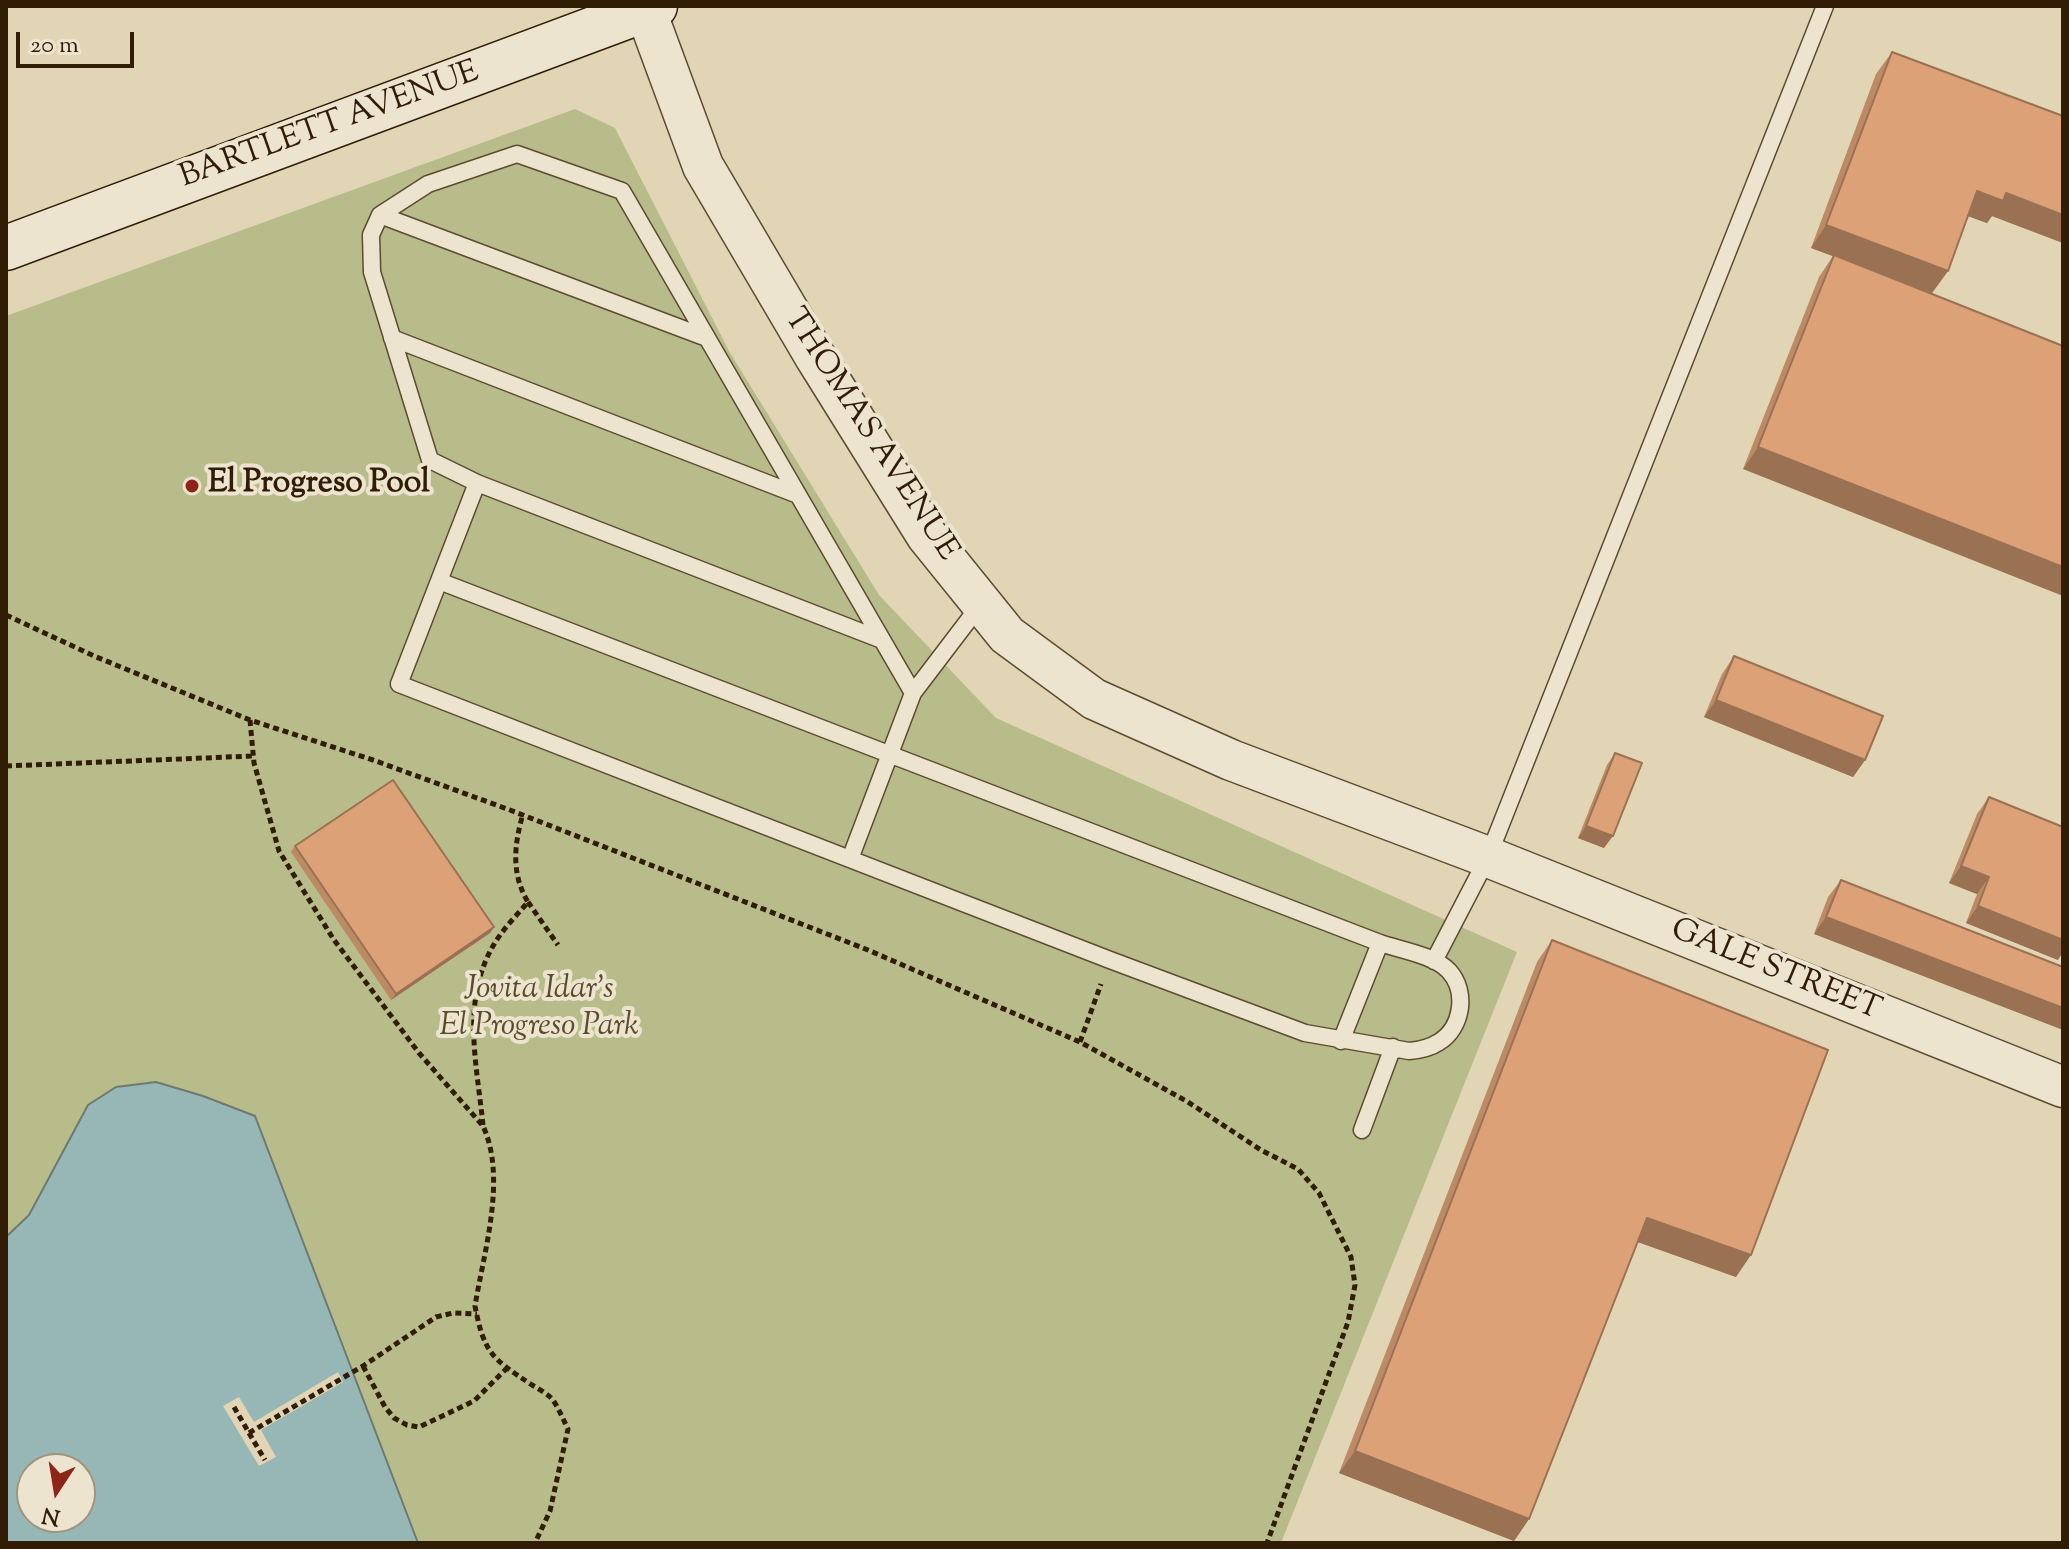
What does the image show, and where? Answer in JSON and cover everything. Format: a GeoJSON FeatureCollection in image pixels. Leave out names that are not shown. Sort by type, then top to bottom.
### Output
{"type":"FeatureCollection","features":[{"type":"Feature","properties":{"kind":"main road","name":"BARTLETT AVENUE"},"geometry":{"type":"LineString","coordinates":[[6,248],[648,7]]}},
{"type":"Feature","properties":{"kind":"street","name":"THOMAS AVENUE"},"geometry":{"type":"LineString","coordinates":[[648,7],[703,166],[816,358],[927,536],[1007,635],[1094,699],[1231,760],[1488,857]]}},
{"type":"Feature","properties":{"kind":"street","name":"GALE STREET"},"geometry":{"type":"LineString","coordinates":[[1488,857],[2063,1087]]}},
{"type":"Feature","properties":{"kind":"lane"},"geometry":{"type":"LineString","coordinates":[[1434,961],[1488,857],[1825,6]]}},
{"type":"Feature","properties":{"kind":"lane"},"geometry":{"type":"LineString","coordinates":[[882,640],[477,483],[430,460],[372,272],[371,235],[380,215],[428,184],[517,154],[622,191],[913,693]]}},
{"type":"Feature","properties":{"kind":"lane"},"geometry":{"type":"LineString","coordinates":[[380,215],[707,338]]}},
{"type":"Feature","properties":{"kind":"lane"},"geometry":{"type":"LineString","coordinates":[[392,338],[798,495]]}},
{"type":"Feature","properties":{"kind":"lane"},"geometry":{"type":"LineString","coordinates":[[439,581],[1380,943],[1434,961],[1449,970],[1457,984],[1461,1000],[1459,1016],[1452,1030],[1440,1042],[1425,1049],[1409,1051],[1305,1033],[399,684],[477,483]]}},
{"type":"Feature","properties":{"kind":"lane"},"geometry":{"type":"LineString","coordinates":[[850,859],[913,693],[982,603]]}},
{"type":"Feature","properties":{"kind":"lane"},"geometry":{"type":"LineString","coordinates":[[1341,1041],[1380,943]]}},
{"type":"Feature","properties":{"kind":"lane"},"geometry":{"type":"LineString","coordinates":[[1362,1130],[1393,1047]]}},
{"type":"Feature","properties":{"kind":"path"},"geometry":{"type":"LineString","coordinates":[[6,615],[94,656],[250,720],[523,814],[868,950],[1080,1042],[1188,1102],[1261,1150],[1298,1169],[1319,1193],[1351,1257],[1355,1285],[1348,1322],[1267,1543]]}},
{"type":"Feature","properties":{"kind":"path"},"geometry":{"type":"LineString","coordinates":[[250,720],[253,756],[279,851],[334,940],[419,1053],[483,1126]]}},
{"type":"Feature","properties":{"kind":"path"},"geometry":{"type":"LineString","coordinates":[[6,766],[253,756]]}},
{"type":"Feature","properties":{"kind":"path"},"geometry":{"type":"LineString","coordinates":[[523,814],[515,847],[517,882],[558,945]]}},
{"type":"Feature","properties":{"kind":"path"},"geometry":{"type":"LineString","coordinates":[[528,902],[494,945],[479,979],[475,998],[473,1029],[483,1126],[494,1160],[492,1197],[475,1306],[483,1342],[492,1356],[506,1369],[552,1398],[568,1429],[550,1511],[535,1543]]}},
{"type":"Feature","properties":{"kind":"path"},"geometry":{"type":"LineString","coordinates":[[1080,1042],[1110,960]]}},
{"type":"Feature","properties":{"kind":"path"},"geometry":{"type":"LineString","coordinates":[[249,1433],[363,1366],[436,1317],[453,1313],[477,1314]]}},
{"type":"Feature","properties":{"kind":"path"},"geometry":{"type":"LineString","coordinates":[[363,1366],[394,1418],[419,1427],[474,1401],[506,1369]]}},
{"type":"Feature","properties":{"kind":"path"},"geometry":{"type":"LineString","coordinates":[[234,1407],[265,1460]]}},
{"type":"Feature","properties":{"kind":"green space","name":"Jovita Idar's El Progreso Park"},"geometry":{"type":"Polygon","coordinates":[[[575,109],[615,128],[729,351],[879,595],[996,718],[1517,952],[1281,1543],[6,1543],[6,316],[575,109]]]}},
{"type":"Feature","properties":{"kind":"water"},"geometry":{"type":"Polygon","coordinates":[[[156,1082],[255,1116],[418,1543],[6,1543],[6,1237],[29,1215],[88,1105],[116,1087],[156,1082]]]}},
{"type":"Feature","properties":{"kind":"pier"},"geometry":{"type":"Polygon","coordinates":[[[338,1372],[343,1382],[261,1430],[276,1457],[259,1466],[223,1406],[239,1397],[254,1422],[338,1372]]]}},
{"type":"Feature","properties":{"kind":"building"},"geometry":{"type":"Polygon","coordinates":[[[1892,52],[2063,116],[2063,215],[2006,193],[2003,201],[1977,191],[1948,271],[1826,225],[1892,52]]]}},
{"type":"Feature","properties":{"kind":"building"},"geometry":{"type":"Polygon","coordinates":[[[1834,255],[2063,346],[2063,567],[1758,447],[1834,255]]]}},
{"type":"Feature","properties":{"kind":"building"},"geometry":{"type":"Polygon","coordinates":[[[1734,656],[1883,716],[1865,760],[1716,700],[1734,656]]]}},
{"type":"Feature","properties":{"kind":"building"},"geometry":{"type":"Polygon","coordinates":[[[1615,753],[1642,763],[1613,836],[1586,826],[1615,753]]]}},
{"type":"Feature","properties":{"kind":"building"},"geometry":{"type":"Polygon","coordinates":[[[393,780],[494,927],[396,994],[295,846],[393,780]]]}},
{"type":"Feature","properties":{"kind":"building"},"geometry":{"type":"Polygon","coordinates":[[[1989,797],[2063,827],[2063,940],[1978,906],[1989,877],[1961,866],[1989,797]]]}},
{"type":"Feature","properties":{"kind":"building"},"geometry":{"type":"Polygon","coordinates":[[[1841,880],[2063,967],[2063,1008],[1826,917],[1841,880]]]}},
{"type":"Feature","properties":{"kind":"building"},"geometry":{"type":"Polygon","coordinates":[[[1552,940],[1828,1050],[1751,1255],[1647,1218],[1529,1519],[1355,1451],[1552,940]]]}},
{"type":"Feature","properties":{"kind":"place","name":"El Progreso Pool"},"geometry":{"type":"Point","coordinates":[192,486]}}]}
